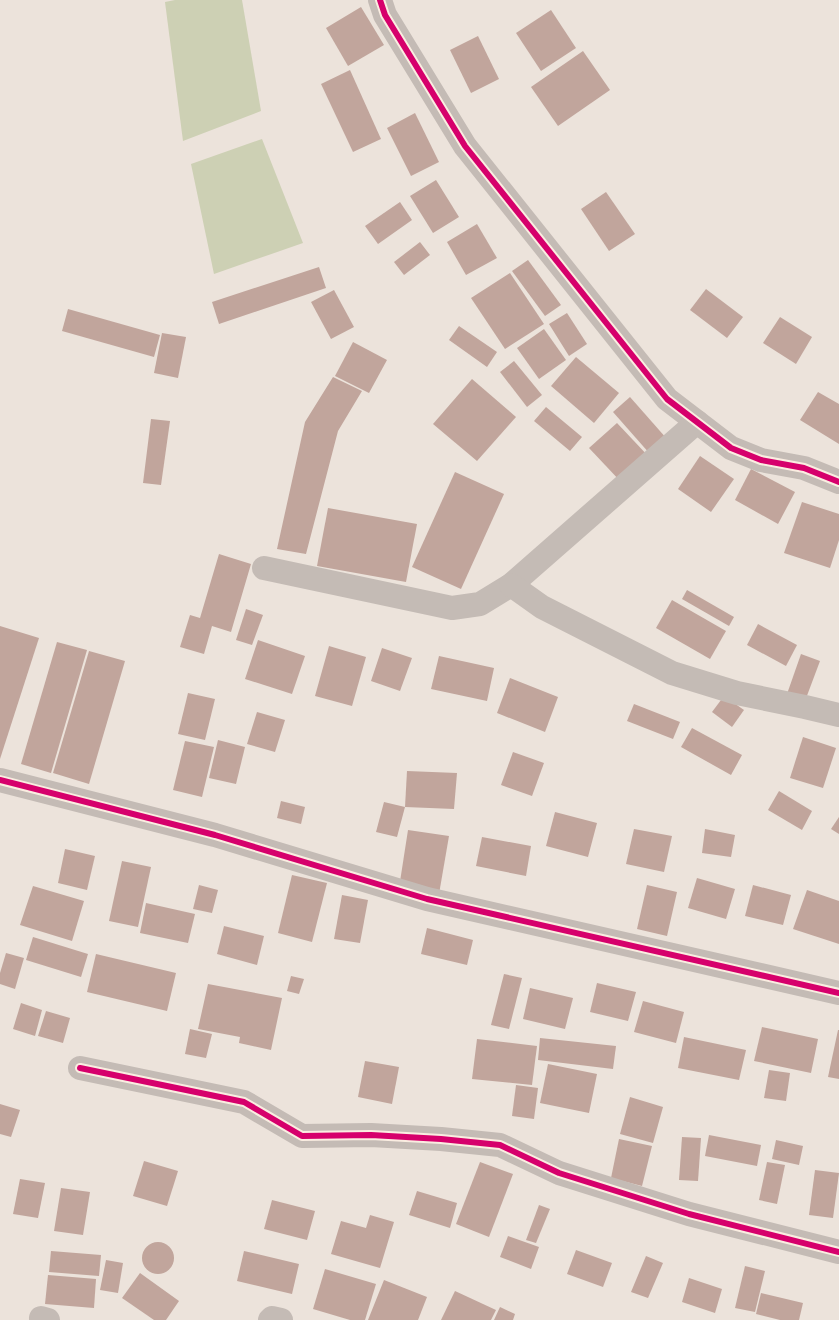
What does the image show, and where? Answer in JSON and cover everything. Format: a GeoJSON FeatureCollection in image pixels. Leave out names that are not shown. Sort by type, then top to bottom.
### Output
{"type":"FeatureCollection","features":[{"type":"Feature","properties":{"kind":"street"},"geometry":{"type":"LineString","coordinates":[[380,0],[385,15],[465,146],[667,399],[731,448],[761,460],[804,468],[839,482]]}},
{"type":"Feature","properties":{"kind":"street"},"geometry":{"type":"LineString","coordinates":[[264,568],[452,608],[480,604],[511,585],[697,422]]}},
{"type":"Feature","properties":{"kind":"street"},"geometry":{"type":"LineString","coordinates":[[511,585],[542,607],[672,673],[737,693],[839,715]]}},
{"type":"Feature","properties":{"kind":"street"},"geometry":{"type":"LineString","coordinates":[[0,780],[215,835],[427,899],[839,993]]}},
{"type":"Feature","properties":{"kind":"street"},"geometry":{"type":"LineString","coordinates":[[80,1068],[244,1102],[302,1136],[371,1135],[500,1145],[559,1173],[689,1214],[839,1252]]}},
{"type":"Feature","properties":{"kind":"street"},"geometry":{"type":"LineString","coordinates":[[270,1320],[272,1318],[281,1320]]}},
{"type":"Feature","properties":{"kind":"green space"},"geometry":{"type":"Polygon","coordinates":[[[242,0],[261,111],[183,141],[165,2],[242,0]]]}},
{"type":"Feature","properties":{"kind":"green space"},"geometry":{"type":"Polygon","coordinates":[[[262,139],[303,243],[214,274],[191,164],[262,139]]]}},
{"type":"Feature","properties":{"kind":"building"},"geometry":{"type":"Polygon","coordinates":[[[361,7],[384,45],[348,66],[326,28],[361,7]]]}},
{"type":"Feature","properties":{"kind":"building"},"geometry":{"type":"Polygon","coordinates":[[[551,10],[576,48],[541,71],[516,33],[551,10]]]}},
{"type":"Feature","properties":{"kind":"building"},"geometry":{"type":"Polygon","coordinates":[[[478,36],[499,79],[471,93],[450,50],[478,36]]]}},
{"type":"Feature","properties":{"kind":"building"},"geometry":{"type":"Polygon","coordinates":[[[583,51],[610,90],[558,126],[531,87],[583,51]]]}},
{"type":"Feature","properties":{"kind":"building"},"geometry":{"type":"Polygon","coordinates":[[[350,70],[381,139],[353,152],[321,84],[350,70]]]}},
{"type":"Feature","properties":{"kind":"building"},"geometry":{"type":"Polygon","coordinates":[[[415,113],[439,162],[411,176],[387,128],[415,113]]]}},
{"type":"Feature","properties":{"kind":"building"},"geometry":{"type":"Polygon","coordinates":[[[436,180],[459,217],[433,233],[410,196],[436,180]]]}},
{"type":"Feature","properties":{"kind":"building"},"geometry":{"type":"Polygon","coordinates":[[[606,192],[635,234],[609,251],[581,209],[606,192]]]}},
{"type":"Feature","properties":{"kind":"building"},"geometry":{"type":"Polygon","coordinates":[[[400,202],[412,220],[378,244],[365,226],[400,202]]]}},
{"type":"Feature","properties":{"kind":"building"},"geometry":{"type":"Polygon","coordinates":[[[477,224],[497,258],[466,275],[447,242],[477,224]]]}},
{"type":"Feature","properties":{"kind":"building"},"geometry":{"type":"Polygon","coordinates":[[[420,242],[430,255],[404,275],[394,262],[420,242]]]}},
{"type":"Feature","properties":{"kind":"building"},"geometry":{"type":"Polygon","coordinates":[[[528,260],[561,305],[545,316],[512,271],[528,260]]]}},
{"type":"Feature","properties":{"kind":"building"},"geometry":{"type":"Polygon","coordinates":[[[319,267],[326,288],[219,324],[212,302],[319,267]]]}},
{"type":"Feature","properties":{"kind":"building"},"geometry":{"type":"Polygon","coordinates":[[[510,273],[544,324],[505,349],[471,298],[510,273]]]}},
{"type":"Feature","properties":{"kind":"building"},"geometry":{"type":"Polygon","coordinates":[[[706,289],[743,317],[727,338],[690,310],[706,289]]]}},
{"type":"Feature","properties":{"kind":"building"},"geometry":{"type":"Polygon","coordinates":[[[334,290],[354,327],[331,339],[311,302],[334,290]]]}},
{"type":"Feature","properties":{"kind":"building"},"geometry":{"type":"Polygon","coordinates":[[[68,309],[160,335],[154,357],[62,331],[68,309]]]}},
{"type":"Feature","properties":{"kind":"building"},"geometry":{"type":"Polygon","coordinates":[[[567,313],[587,344],[569,356],[549,324],[567,313]]]}},
{"type":"Feature","properties":{"kind":"building"},"geometry":{"type":"Polygon","coordinates":[[[780,317],[812,337],[796,364],[763,343],[780,317]]]}},
{"type":"Feature","properties":{"kind":"building"},"geometry":{"type":"Polygon","coordinates":[[[459,326],[497,352],[487,367],[449,340],[459,326]]]}},
{"type":"Feature","properties":{"kind":"building"},"geometry":{"type":"Polygon","coordinates":[[[544,329],[566,360],[539,379],[517,348],[544,329]]]}},
{"type":"Feature","properties":{"kind":"building"},"geometry":{"type":"Polygon","coordinates":[[[162,333],[186,337],[178,378],[154,373],[162,333]]]}},
{"type":"Feature","properties":{"kind":"building"},"geometry":{"type":"Polygon","coordinates":[[[353,342],[387,360],[369,393],[335,376],[353,342]]]}},
{"type":"Feature","properties":{"kind":"building"},"geometry":{"type":"Polygon","coordinates":[[[576,357],[619,393],[594,423],[551,386],[576,357]]]}},
{"type":"Feature","properties":{"kind":"building"},"geometry":{"type":"Polygon","coordinates":[[[514,361],[542,395],[527,407],[500,372],[514,361]]]}},
{"type":"Feature","properties":{"kind":"building"},"geometry":{"type":"Polygon","coordinates":[[[333,377],[362,391],[338,431],[306,554],[277,549],[305,422],[333,377]]]}},
{"type":"Feature","properties":{"kind":"building"},"geometry":{"type":"Polygon","coordinates":[[[472,379],[516,417],[477,461],[433,424],[472,379]]]}},
{"type":"Feature","properties":{"kind":"building"},"geometry":{"type":"Polygon","coordinates":[[[818,392],[839,404],[839,444],[800,420],[818,392]]]}},
{"type":"Feature","properties":{"kind":"building"},"geometry":{"type":"Polygon","coordinates":[[[630,397],[667,439],[650,454],[613,412],[630,397]]]}},
{"type":"Feature","properties":{"kind":"building"},"geometry":{"type":"Polygon","coordinates":[[[546,407],[582,437],[570,451],[534,421],[546,407]]]}},
{"type":"Feature","properties":{"kind":"building"},"geometry":{"type":"Polygon","coordinates":[[[151,419],[170,421],[161,485],[143,483],[151,419]]]}},
{"type":"Feature","properties":{"kind":"building"},"geometry":{"type":"Polygon","coordinates":[[[617,423],[650,458],[622,483],[589,448],[617,423]]]}},
{"type":"Feature","properties":{"kind":"building"},"geometry":{"type":"Polygon","coordinates":[[[700,456],[734,479],[711,512],[678,489],[700,456]]]}},
{"type":"Feature","properties":{"kind":"building"},"geometry":{"type":"Polygon","coordinates":[[[751,469],[795,492],[778,524],[735,500],[751,469]]]}},
{"type":"Feature","properties":{"kind":"building"},"geometry":{"type":"Polygon","coordinates":[[[455,472],[504,494],[461,589],[412,567],[455,472]]]}},
{"type":"Feature","properties":{"kind":"building"},"geometry":{"type":"Polygon","coordinates":[[[802,502],[839,514],[839,540],[830,568],[784,553],[802,502]]]}},
{"type":"Feature","properties":{"kind":"building"},"geometry":{"type":"Polygon","coordinates":[[[328,508],[417,524],[406,582],[317,566],[328,508]]]}},
{"type":"Feature","properties":{"kind":"building"},"geometry":{"type":"Polygon","coordinates":[[[219,554],[251,564],[231,632],[212,626],[204,654],[180,647],[190,615],[200,618],[219,554]]]}},
{"type":"Feature","properties":{"kind":"building"},"geometry":{"type":"Polygon","coordinates":[[[687,590],[734,617],[729,626],[682,599],[687,590]]]}},
{"type":"Feature","properties":{"kind":"building"},"geometry":{"type":"Polygon","coordinates":[[[672,600],[726,631],[710,659],[656,628],[672,600]]]}},
{"type":"Feature","properties":{"kind":"building"},"geometry":{"type":"Polygon","coordinates":[[[246,609],[263,615],[252,645],[236,640],[246,609]]]}},
{"type":"Feature","properties":{"kind":"building"},"geometry":{"type":"Polygon","coordinates":[[[758,624],[797,645],[786,666],[747,645],[758,624]]]}},
{"type":"Feature","properties":{"kind":"building"},"geometry":{"type":"Polygon","coordinates":[[[0,626],[39,638],[0,759],[0,626]]]}},
{"type":"Feature","properties":{"kind":"building"},"geometry":{"type":"Polygon","coordinates":[[[258,640],[305,656],[292,694],[245,679],[258,640]]]}},
{"type":"Feature","properties":{"kind":"building"},"geometry":{"type":"Polygon","coordinates":[[[57,642],[87,650],[51,773],[21,764],[57,642]]]}},
{"type":"Feature","properties":{"kind":"building"},"geometry":{"type":"Polygon","coordinates":[[[329,646],[366,657],[352,706],[315,696],[329,646]]]}},
{"type":"Feature","properties":{"kind":"building"},"geometry":{"type":"Polygon","coordinates":[[[382,648],[412,658],[400,691],[371,681],[382,648]]]}},
{"type":"Feature","properties":{"kind":"building"},"geometry":{"type":"Polygon","coordinates":[[[89,651],[125,661],[89,784],[53,773],[89,651]]]}},
{"type":"Feature","properties":{"kind":"building"},"geometry":{"type":"Polygon","coordinates":[[[801,654],[820,661],[805,701],[787,694],[801,654]]]}},
{"type":"Feature","properties":{"kind":"building"},"geometry":{"type":"Polygon","coordinates":[[[439,656],[494,668],[487,701],[431,689],[439,656]]]}},
{"type":"Feature","properties":{"kind":"building"},"geometry":{"type":"Polygon","coordinates":[[[510,678],[558,697],[545,732],[497,713],[510,678]]]}},
{"type":"Feature","properties":{"kind":"building"},"geometry":{"type":"Polygon","coordinates":[[[188,693],[215,699],[205,740],[178,734],[188,693]]]}},
{"type":"Feature","properties":{"kind":"building"},"geometry":{"type":"Polygon","coordinates":[[[724,696],[744,710],[732,727],[712,712],[724,696]]]}},
{"type":"Feature","properties":{"kind":"building"},"geometry":{"type":"Polygon","coordinates":[[[634,704],[680,722],[673,739],[627,721],[634,704]]]}},
{"type":"Feature","properties":{"kind":"building"},"geometry":{"type":"Polygon","coordinates":[[[257,712],[285,720],[275,752],[247,744],[257,712]]]}},
{"type":"Feature","properties":{"kind":"building"},"geometry":{"type":"Polygon","coordinates":[[[692,728],[742,755],[731,775],[681,747],[692,728]]]}},
{"type":"Feature","properties":{"kind":"building"},"geometry":{"type":"Polygon","coordinates":[[[803,737],[836,748],[823,788],[790,778],[803,737]]]}},
{"type":"Feature","properties":{"kind":"building"},"geometry":{"type":"Polygon","coordinates":[[[218,740],[245,747],[236,784],[209,778],[218,740]]]}},
{"type":"Feature","properties":{"kind":"building"},"geometry":{"type":"Polygon","coordinates":[[[185,741],[214,747],[202,797],[173,790],[185,741]]]}},
{"type":"Feature","properties":{"kind":"building"},"geometry":{"type":"Polygon","coordinates":[[[513,752],[544,763],[532,796],[501,785],[513,752]]]}},
{"type":"Feature","properties":{"kind":"building"},"geometry":{"type":"Polygon","coordinates":[[[407,771],[457,773],[454,809],[405,807],[407,771]]]}},
{"type":"Feature","properties":{"kind":"building"},"geometry":{"type":"Polygon","coordinates":[[[779,791],[812,811],[802,830],[768,810],[779,791]]]}},
{"type":"Feature","properties":{"kind":"building"},"geometry":{"type":"Polygon","coordinates":[[[281,801],[305,807],[301,824],[277,818],[281,801]]]}},
{"type":"Feature","properties":{"kind":"building"},"geometry":{"type":"Polygon","coordinates":[[[384,802],[405,807],[397,837],[376,832],[384,802]]]}},
{"type":"Feature","properties":{"kind":"building"},"geometry":{"type":"Polygon","coordinates":[[[555,812],[597,823],[588,857],[546,846],[555,812]]]}},
{"type":"Feature","properties":{"kind":"building"},"geometry":{"type":"Polygon","coordinates":[[[839,817],[839,834],[831,829],[839,817]]]}},
{"type":"Feature","properties":{"kind":"building"},"geometry":{"type":"Polygon","coordinates":[[[634,829],[672,836],[664,872],[626,864],[634,829]]]}},
{"type":"Feature","properties":{"kind":"building"},"geometry":{"type":"Polygon","coordinates":[[[705,829],[735,835],[731,857],[702,853],[705,829]]]}},
{"type":"Feature","properties":{"kind":"building"},"geometry":{"type":"Polygon","coordinates":[[[408,830],[449,836],[439,894],[399,888],[408,830]]]}},
{"type":"Feature","properties":{"kind":"building"},"geometry":{"type":"Polygon","coordinates":[[[482,837],[531,846],[526,876],[476,866],[482,837]]]}},
{"type":"Feature","properties":{"kind":"building"},"geometry":{"type":"Polygon","coordinates":[[[65,849],[95,856],[87,890],[58,883],[65,849]]]}},
{"type":"Feature","properties":{"kind":"building"},"geometry":{"type":"Polygon","coordinates":[[[122,861],[151,867],[138,927],[109,921],[122,861]]]}},
{"type":"Feature","properties":{"kind":"building"},"geometry":{"type":"Polygon","coordinates":[[[292,875],[327,883],[312,942],[278,933],[292,875]]]}},
{"type":"Feature","properties":{"kind":"building"},"geometry":{"type":"Polygon","coordinates":[[[697,878],[735,889],[726,919],[688,908],[697,878]]]}},
{"type":"Feature","properties":{"kind":"building"},"geometry":{"type":"Polygon","coordinates":[[[199,885],[218,890],[212,913],[193,909],[199,885]]]}},
{"type":"Feature","properties":{"kind":"building"},"geometry":{"type":"Polygon","coordinates":[[[647,885],[677,892],[667,936],[637,929],[647,885]]]}},
{"type":"Feature","properties":{"kind":"building"},"geometry":{"type":"Polygon","coordinates":[[[753,885],[791,895],[783,925],[745,916],[753,885]]]}},
{"type":"Feature","properties":{"kind":"building"},"geometry":{"type":"Polygon","coordinates":[[[33,886],[84,901],[72,941],[20,925],[33,886]]]}},
{"type":"Feature","properties":{"kind":"building"},"geometry":{"type":"Polygon","coordinates":[[[807,890],[839,901],[839,944],[793,929],[807,890]]]}},
{"type":"Feature","properties":{"kind":"building"},"geometry":{"type":"Polygon","coordinates":[[[342,895],[368,900],[360,943],[334,939],[342,895]]]}},
{"type":"Feature","properties":{"kind":"building"},"geometry":{"type":"Polygon","coordinates":[[[146,903],[195,914],[188,943],[140,933],[146,903]]]}},
{"type":"Feature","properties":{"kind":"building"},"geometry":{"type":"Polygon","coordinates":[[[224,926],[264,936],[257,965],[217,954],[224,926]]]}},
{"type":"Feature","properties":{"kind":"building"},"geometry":{"type":"Polygon","coordinates":[[[427,928],[473,940],[467,965],[421,954],[427,928]]]}},
{"type":"Feature","properties":{"kind":"building"},"geometry":{"type":"Polygon","coordinates":[[[33,937],[88,954],[81,977],[26,960],[33,937]]]}},
{"type":"Feature","properties":{"kind":"building"},"geometry":{"type":"Polygon","coordinates":[[[6,953],[24,958],[15,989],[0,984],[0,973],[6,953]]]}},
{"type":"Feature","properties":{"kind":"building"},"geometry":{"type":"Polygon","coordinates":[[[96,954],[176,973],[167,1011],[87,992],[96,954]]]}},
{"type":"Feature","properties":{"kind":"building"},"geometry":{"type":"Polygon","coordinates":[[[504,974],[522,978],[509,1029],[491,1025],[504,974]]]}},
{"type":"Feature","properties":{"kind":"building"},"geometry":{"type":"Polygon","coordinates":[[[291,976],[304,979],[299,994],[287,991],[291,976]]]}},
{"type":"Feature","properties":{"kind":"building"},"geometry":{"type":"Polygon","coordinates":[[[597,983],[636,992],[628,1021],[590,1012],[597,983]]]}},
{"type":"Feature","properties":{"kind":"building"},"geometry":{"type":"Polygon","coordinates":[[[208,984],[282,998],[271,1050],[239,1043],[240,1037],[198,1029],[208,984]]]}},
{"type":"Feature","properties":{"kind":"building"},"geometry":{"type":"Polygon","coordinates":[[[530,988],[573,998],[565,1029],[523,1019],[530,988]]]}},
{"type":"Feature","properties":{"kind":"building"},"geometry":{"type":"Polygon","coordinates":[[[643,1001],[684,1012],[676,1043],[634,1032],[643,1001]]]}},
{"type":"Feature","properties":{"kind":"building"},"geometry":{"type":"Polygon","coordinates":[[[21,1003],[42,1010],[35,1036],[13,1029],[21,1003]]]}},
{"type":"Feature","properties":{"kind":"building"},"geometry":{"type":"Polygon","coordinates":[[[46,1011],[70,1018],[63,1043],[38,1036],[46,1011]]]}},
{"type":"Feature","properties":{"kind":"building"},"geometry":{"type":"Polygon","coordinates":[[[762,1027],[818,1039],[811,1073],[754,1061],[762,1027]]]}},
{"type":"Feature","properties":{"kind":"building"},"geometry":{"type":"Polygon","coordinates":[[[190,1029],[212,1034],[206,1058],[185,1054],[190,1029]]]}},
{"type":"Feature","properties":{"kind":"building"},"geometry":{"type":"Polygon","coordinates":[[[839,1030],[839,1079],[828,1077],[839,1030]]]}},
{"type":"Feature","properties":{"kind":"building"},"geometry":{"type":"Polygon","coordinates":[[[684,1037],[746,1050],[739,1080],[678,1068],[684,1037]]]}},
{"type":"Feature","properties":{"kind":"building"},"geometry":{"type":"Polygon","coordinates":[[[540,1038],[616,1046],[613,1069],[538,1060],[540,1038]]]}},
{"type":"Feature","properties":{"kind":"building"},"geometry":{"type":"Polygon","coordinates":[[[477,1039],[537,1046],[532,1085],[472,1079],[477,1039]]]}},
{"type":"Feature","properties":{"kind":"building"},"geometry":{"type":"Polygon","coordinates":[[[365,1061],[399,1067],[392,1104],[358,1097],[365,1061]]]}},
{"type":"Feature","properties":{"kind":"building"},"geometry":{"type":"Polygon","coordinates":[[[548,1064],[597,1074],[589,1113],[540,1103],[548,1064]]]}},
{"type":"Feature","properties":{"kind":"building"},"geometry":{"type":"Polygon","coordinates":[[[769,1070],[790,1073],[786,1101],[764,1098],[769,1070]]]}},
{"type":"Feature","properties":{"kind":"building"},"geometry":{"type":"Polygon","coordinates":[[[516,1085],[538,1088],[534,1119],[512,1116],[516,1085]]]}},
{"type":"Feature","properties":{"kind":"building"},"geometry":{"type":"Polygon","coordinates":[[[630,1097],[663,1107],[653,1143],[620,1134],[630,1097]]]}},
{"type":"Feature","properties":{"kind":"building"},"geometry":{"type":"Polygon","coordinates":[[[0,1104],[20,1110],[11,1137],[0,1134],[0,1104]]]}},
{"type":"Feature","properties":{"kind":"building"},"geometry":{"type":"Polygon","coordinates":[[[709,1135],[761,1145],[757,1166],[705,1156],[709,1135]]]}},
{"type":"Feature","properties":{"kind":"building"},"geometry":{"type":"Polygon","coordinates":[[[682,1137],[701,1138],[698,1181],[679,1180],[682,1137]]]}},
{"type":"Feature","properties":{"kind":"building"},"geometry":{"type":"Polygon","coordinates":[[[619,1139],[652,1146],[642,1186],[611,1178],[619,1139]]]}},
{"type":"Feature","properties":{"kind":"building"},"geometry":{"type":"Polygon","coordinates":[[[776,1140],[803,1146],[799,1165],[772,1159],[776,1140]]]}},
{"type":"Feature","properties":{"kind":"building"},"geometry":{"type":"Polygon","coordinates":[[[144,1161],[178,1171],[167,1206],[133,1196],[144,1161]]]}},
{"type":"Feature","properties":{"kind":"building"},"geometry":{"type":"Polygon","coordinates":[[[480,1162],[513,1174],[489,1237],[456,1224],[480,1162]]]}},
{"type":"Feature","properties":{"kind":"building"},"geometry":{"type":"Polygon","coordinates":[[[767,1162],[785,1165],[777,1204],[759,1200],[767,1162]]]}},
{"type":"Feature","properties":{"kind":"building"},"geometry":{"type":"Polygon","coordinates":[[[815,1170],[839,1173],[833,1218],[809,1215],[815,1170]]]}},
{"type":"Feature","properties":{"kind":"building"},"geometry":{"type":"Polygon","coordinates":[[[20,1179],[45,1183],[38,1218],[13,1214],[20,1179]]]}},
{"type":"Feature","properties":{"kind":"building"},"geometry":{"type":"Polygon","coordinates":[[[61,1188],[90,1192],[83,1235],[54,1231],[61,1188]]]}},
{"type":"Feature","properties":{"kind":"building"},"geometry":{"type":"Polygon","coordinates":[[[417,1191],[457,1203],[450,1228],[409,1215],[417,1191]]]}},
{"type":"Feature","properties":{"kind":"building"},"geometry":{"type":"Polygon","coordinates":[[[272,1200],[315,1211],[307,1240],[264,1229],[272,1200]]]}},
{"type":"Feature","properties":{"kind":"building"},"geometry":{"type":"Polygon","coordinates":[[[539,1205],[550,1209],[536,1243],[526,1240],[539,1205]]]}},
{"type":"Feature","properties":{"kind":"building"},"geometry":{"type":"Polygon","coordinates":[[[370,1215],[394,1222],[380,1268],[331,1254],[341,1221],[366,1228],[370,1215]]]}},
{"type":"Feature","properties":{"kind":"building"},"geometry":{"type":"Polygon","coordinates":[[[508,1236],[539,1247],[531,1269],[500,1257],[508,1236]]]}},
{"type":"Feature","properties":{"kind":"building"},"geometry":{"type":"Polygon","coordinates":[[[158,1242],[170,1246],[174,1258],[170,1270],[158,1274],[146,1270],[142,1258],[146,1246],[158,1242]]]}},
{"type":"Feature","properties":{"kind":"building"},"geometry":{"type":"Polygon","coordinates":[[[576,1250],[612,1263],[603,1287],[567,1274],[576,1250]]]}},
{"type":"Feature","properties":{"kind":"building"},"geometry":{"type":"Polygon","coordinates":[[[51,1251],[101,1255],[99,1276],[49,1272],[51,1251]]]}},
{"type":"Feature","properties":{"kind":"building"},"geometry":{"type":"Polygon","coordinates":[[[244,1251],[299,1264],[292,1294],[237,1281],[244,1251]]]}},
{"type":"Feature","properties":{"kind":"building"},"geometry":{"type":"Polygon","coordinates":[[[646,1256],[663,1263],[648,1298],[631,1292],[646,1256]]]}},
{"type":"Feature","properties":{"kind":"building"},"geometry":{"type":"Polygon","coordinates":[[[106,1260],[123,1263],[118,1293],[100,1290],[106,1260]]]}},
{"type":"Feature","properties":{"kind":"building"},"geometry":{"type":"Polygon","coordinates":[[[745,1266],[765,1271],[755,1312],[735,1308],[745,1266]]]}},
{"type":"Feature","properties":{"kind":"building"},"geometry":{"type":"Polygon","coordinates":[[[325,1269],[376,1284],[365,1320],[350,1320],[313,1309],[325,1269]]]}},
{"type":"Feature","properties":{"kind":"building"},"geometry":{"type":"Polygon","coordinates":[[[140,1273],[179,1301],[166,1320],[154,1320],[122,1298],[140,1273]]]}},
{"type":"Feature","properties":{"kind":"building"},"geometry":{"type":"Polygon","coordinates":[[[48,1275],[96,1279],[94,1308],[45,1304],[48,1275]]]}},
{"type":"Feature","properties":{"kind":"building"},"geometry":{"type":"Polygon","coordinates":[[[689,1278],[722,1289],[715,1313],[682,1302],[689,1278]]]}},
{"type":"Feature","properties":{"kind":"building"},"geometry":{"type":"Polygon","coordinates":[[[384,1280],[427,1297],[418,1320],[368,1320],[384,1280]]]}},
{"type":"Feature","properties":{"kind":"building"},"geometry":{"type":"Polygon","coordinates":[[[455,1291],[496,1310],[491,1320],[441,1320],[455,1291]]]}},
{"type":"Feature","properties":{"kind":"building"},"geometry":{"type":"Polygon","coordinates":[[[761,1293],[803,1303],[799,1320],[780,1320],[756,1314],[761,1293]]]}},
{"type":"Feature","properties":{"kind":"building"},"geometry":{"type":"Polygon","coordinates":[[[500,1307],[515,1314],[513,1320],[494,1320],[500,1307]]]}},
{"type":"Feature","properties":{"kind":"cycle path"},"geometry":{"type":"LineString","coordinates":[[380,0],[385,15],[465,146],[667,399],[731,448],[761,460],[804,468],[839,482]]}},
{"type":"Feature","properties":{"kind":"cycle path"},"geometry":{"type":"LineString","coordinates":[[0,780],[215,835],[427,899],[839,993]]}},
{"type":"Feature","properties":{"kind":"cycle path"},"geometry":{"type":"LineString","coordinates":[[80,1068],[244,1102],[302,1136],[371,1135],[500,1145],[559,1173],[689,1214],[839,1252]]}}]}
